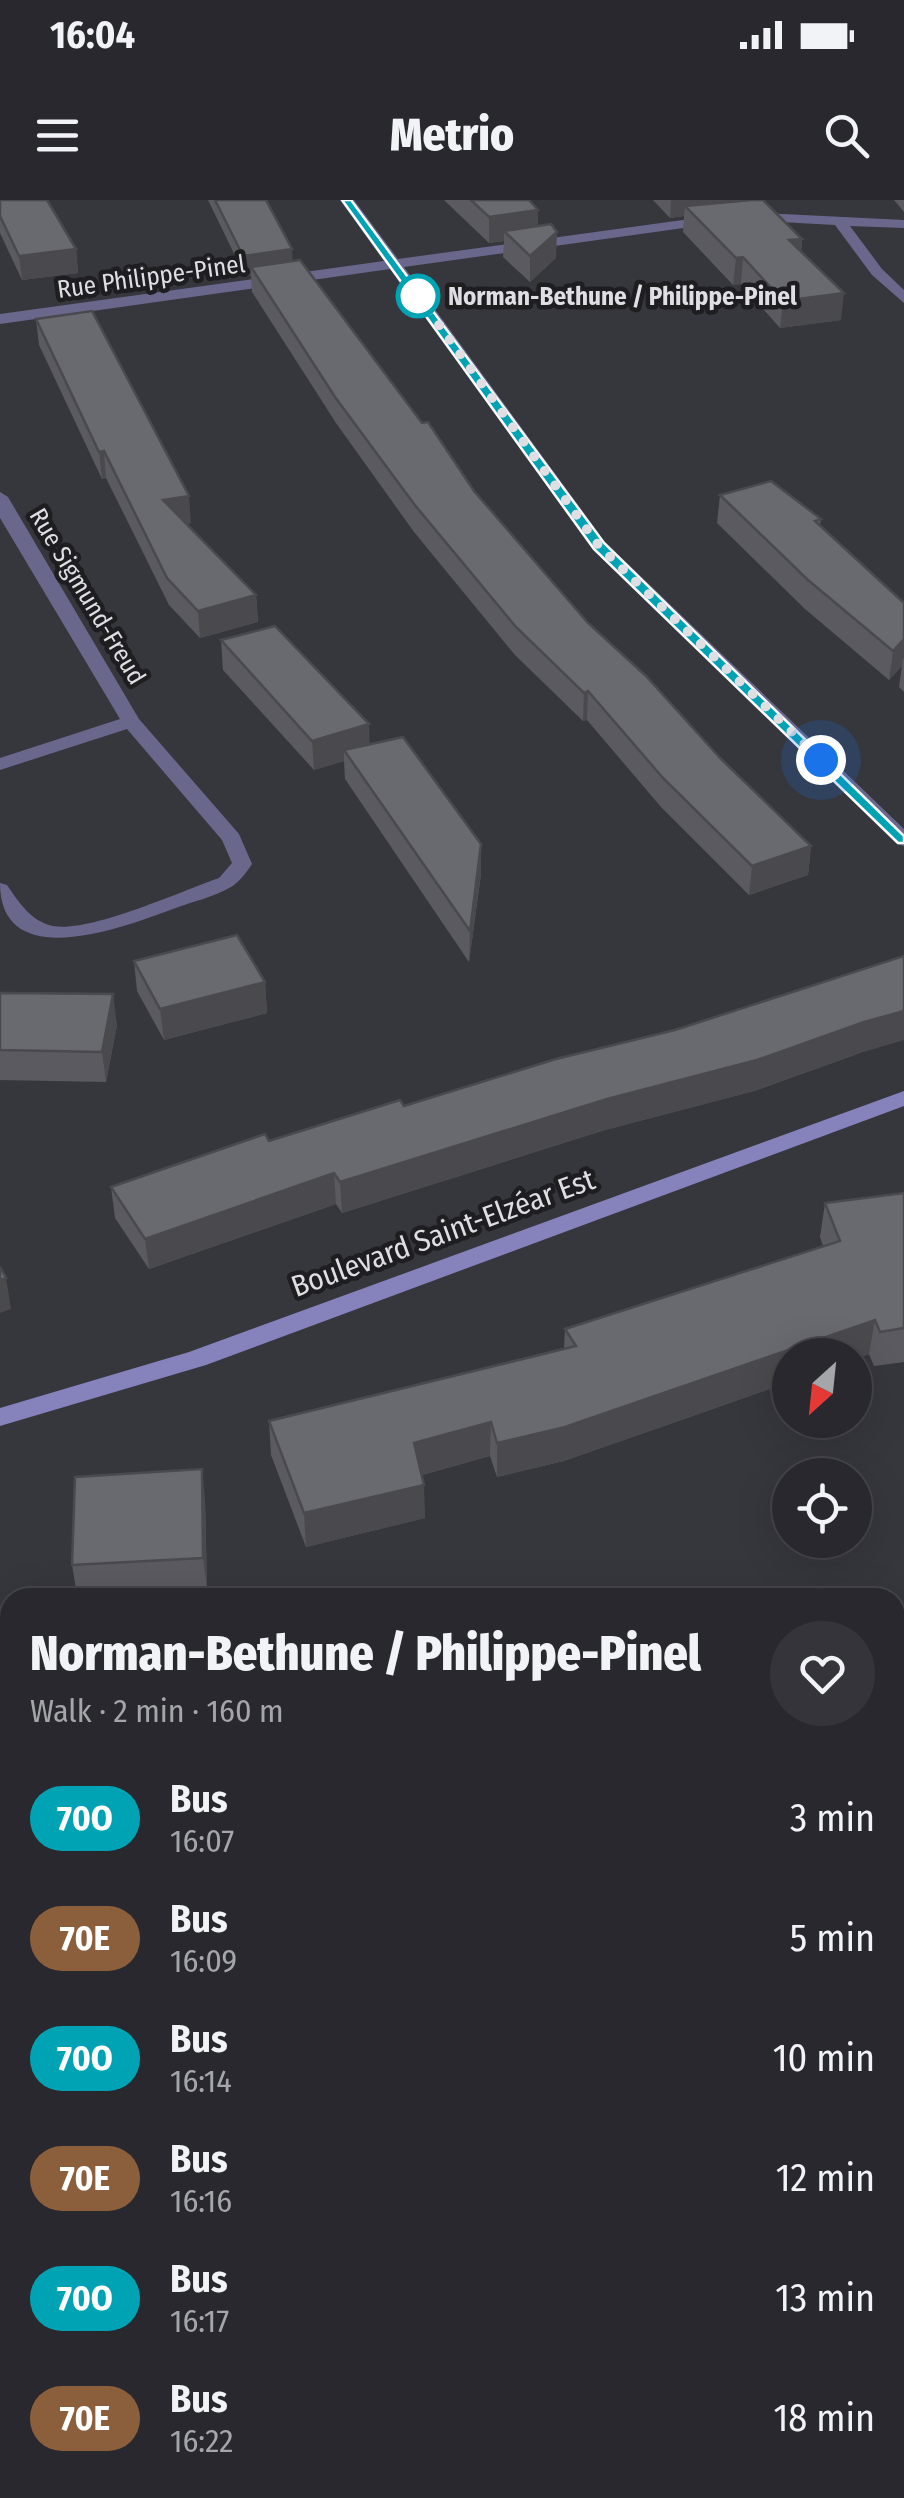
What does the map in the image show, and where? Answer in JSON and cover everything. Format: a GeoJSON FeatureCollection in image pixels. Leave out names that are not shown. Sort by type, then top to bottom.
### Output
{"type":"FeatureCollection","features":[{"type":"Feature","properties":{"kind":"street"},"geometry":{"type":"LineString","coordinates":[[348,200],[599,546],[904,840]]}},
{"type":"Feature","properties":{"kind":"street","name":"Rue Philippe-Pinel"},"geometry":{"type":"LineString","coordinates":[[0,319],[741,216],[904,224]]}},
{"type":"Feature","properties":{"kind":"street"},"geometry":{"type":"LineString","coordinates":[[839,220],[877,272],[904,298]]}},
{"type":"Feature","properties":{"kind":"street","name":"Rue Sigmund-Freud"},"geometry":{"type":"LineString","coordinates":[[0,496],[7,516],[131,722],[232,838],[242,864],[226,882],[106,926],[51,933],[20,918],[0,888]]}},
{"type":"Feature","properties":{"kind":"street","name":"Rue Sigmund-Freud"},"geometry":{"type":"LineString","coordinates":[[0,764],[131,722]]}},
{"type":"Feature","properties":{"kind":"street","name":"Boulevard Saint-Elzéar Est"},"geometry":{"type":"LineString","coordinates":[[0,1417],[197,1358],[904,1098]]}},
{"type":"Feature","properties":{"kind":"building"},"geometry":{"type":"Polygon","coordinates":[[[0,200],[47,200],[76,249],[19,256],[0,216],[0,200]]]}},
{"type":"Feature","properties":{"kind":"building"},"geometry":{"type":"Polygon","coordinates":[[[215,200],[266,200],[292,249],[243,256],[215,200]]]}},
{"type":"Feature","properties":{"kind":"building"},"geometry":{"type":"Polygon","coordinates":[[[471,200],[529,200],[538,210],[489,217],[471,200]]]}},
{"type":"Feature","properties":{"kind":"building"},"geometry":{"type":"Polygon","coordinates":[[[763,200],[802,239],[789,240],[844,293],[783,301],[743,257],[736,258],[685,206],[763,200]]]}},
{"type":"Feature","properties":{"kind":"building"},"geometry":{"type":"Polygon","coordinates":[[[551,224],[557,232],[530,256],[504,231],[551,224]]]}},
{"type":"Feature","properties":{"kind":"building"},"geometry":{"type":"Polygon","coordinates":[[[300,260],[422,423],[428,422],[474,491],[588,623],[646,676],[720,758],[811,846],[752,866],[663,778],[588,691],[584,693],[516,627],[414,504],[335,397],[251,267],[300,260]]]}},
{"type":"Feature","properties":{"kind":"building"},"geometry":{"type":"Polygon","coordinates":[[[92,311],[189,496],[163,500],[256,595],[198,611],[167,578],[104,451],[99,452],[36,319],[92,311]]]}},
{"type":"Feature","properties":{"kind":"building"},"geometry":{"type":"Polygon","coordinates":[[[771,481],[821,519],[815,521],[904,603],[904,639],[893,651],[808,580],[720,495],[771,481]]]}},
{"type":"Feature","properties":{"kind":"building"},"geometry":{"type":"Polygon","coordinates":[[[275,626],[369,724],[312,741],[221,640],[275,626]]]}},
{"type":"Feature","properties":{"kind":"building"},"geometry":{"type":"Polygon","coordinates":[[[403,737],[481,844],[470,931],[344,750],[403,737]]]}},
{"type":"Feature","properties":{"kind":"building"},"geometry":{"type":"Polygon","coordinates":[[[237,935],[265,982],[160,1009],[134,961],[237,935]]]}},
{"type":"Feature","properties":{"kind":"building"},"geometry":{"type":"Polygon","coordinates":[[[904,956],[904,1011],[757,1060],[607,1099],[340,1182],[334,1173],[145,1239],[111,1187],[265,1134],[269,1141],[400,1100],[404,1106],[556,1059],[675,1030],[904,956]]]}},
{"type":"Feature","properties":{"kind":"building"},"geometry":{"type":"Polygon","coordinates":[[[0,993],[113,994],[102,1052],[0,1050],[0,993]]]}},
{"type":"Feature","properties":{"kind":"building"},"geometry":{"type":"Polygon","coordinates":[[[904,1193],[904,1328],[880,1332],[875,1320],[823,1338],[772,1338],[772,1356],[565,1427],[497,1443],[491,1422],[414,1443],[424,1485],[304,1513],[269,1421],[576,1346],[565,1329],[840,1241],[825,1203],[904,1193]]]}},
{"type":"Feature","properties":{"kind":"building"},"geometry":{"type":"Polygon","coordinates":[[[202,1469],[203,1558],[72,1565],[75,1477],[202,1469]]]}},
{"type":"Feature","properties":{"kind":"bus line","name":"70O"},"geometry":{"type":"LineString","coordinates":[[347,200],[599,546],[904,840]]}},
{"type":"Feature","properties":{"kind":"place","name":"Norman-Bethune / Philippe-Pinel"},"geometry":{"type":"Point","coordinates":[418,296]}},
{"type":"Feature","properties":{"kind":"route"},"geometry":{"type":"LineString","coordinates":[[418,296],[599,546],[821,760]]}}]}
